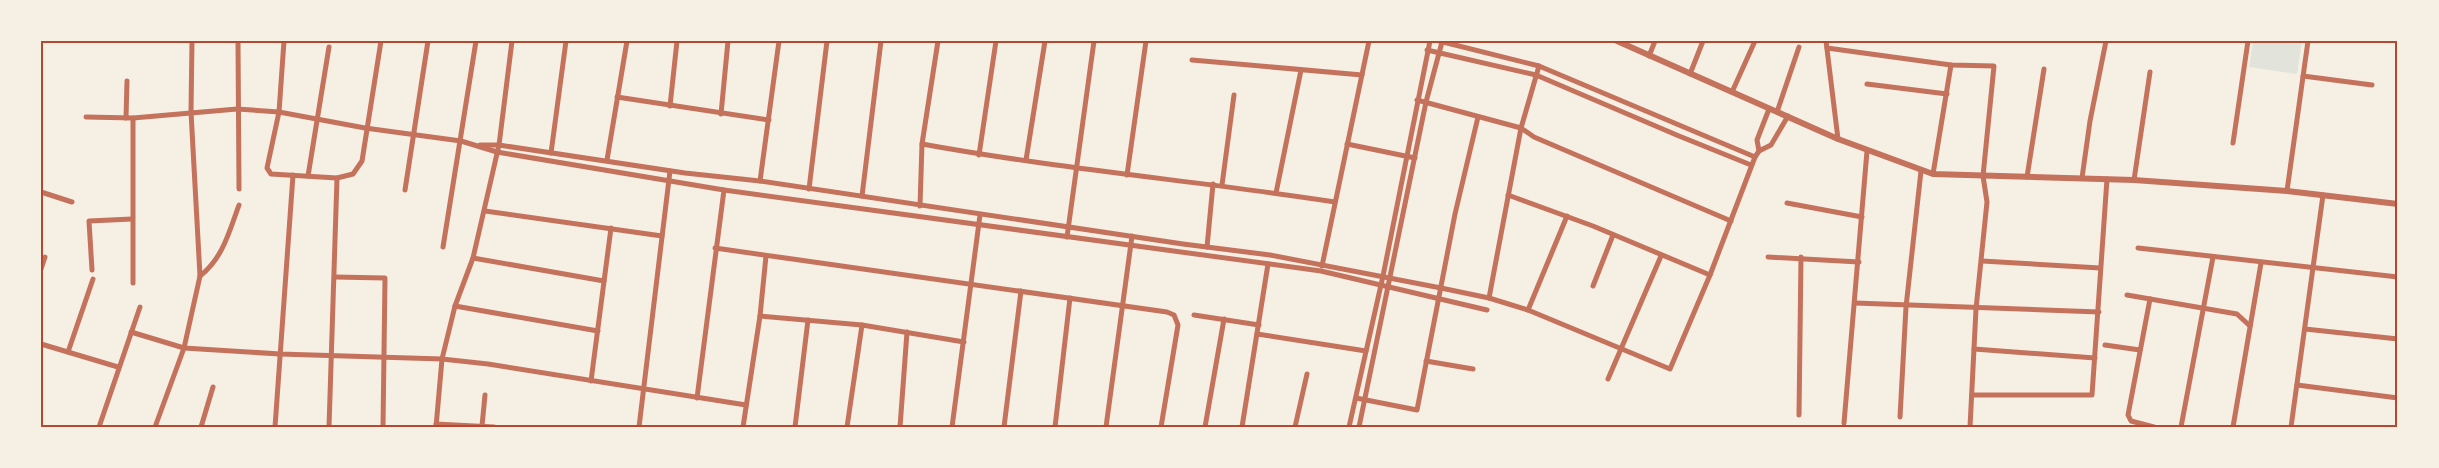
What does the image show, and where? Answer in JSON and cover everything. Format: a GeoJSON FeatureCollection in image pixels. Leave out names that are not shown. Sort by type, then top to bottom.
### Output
{"type":"FeatureCollection","features":[{"type":"Feature","properties":{"kind":"street"},"geometry":{"type":"LineString","coordinates":[[155,427],[184,348],[200,276],[191,112],[192,41]]}},
{"type":"Feature","properties":{"kind":"street"},"geometry":{"type":"LineString","coordinates":[[238,41],[239,189]]}},
{"type":"Feature","properties":{"kind":"street"},"geometry":{"type":"LineString","coordinates":[[284,41],[280,112],[268,168],[271,174],[337,178],[353,174],[362,161],[381,41]]}},
{"type":"Feature","properties":{"kind":"street"},"geometry":{"type":"LineString","coordinates":[[405,190],[428,41]]}},
{"type":"Feature","properties":{"kind":"street"},"geometry":{"type":"LineString","coordinates":[[443,247],[476,41]]}},
{"type":"Feature","properties":{"kind":"street"},"geometry":{"type":"LineString","coordinates":[[494,427],[436,425],[442,359],[455,306],[473,258],[499,145],[512,41]]}},
{"type":"Feature","properties":{"kind":"street"},"geometry":{"type":"LineString","coordinates":[[551,153],[566,41]]}},
{"type":"Feature","properties":{"kind":"street"},"geometry":{"type":"LineString","coordinates":[[607,160],[627,41]]}},
{"type":"Feature","properties":{"kind":"street"},"geometry":{"type":"LineString","coordinates":[[670,106],[677,41]]}},
{"type":"Feature","properties":{"kind":"street"},"geometry":{"type":"LineString","coordinates":[[721,114],[728,41]]}},
{"type":"Feature","properties":{"kind":"street"},"geometry":{"type":"LineString","coordinates":[[760,181],[779,41]]}},
{"type":"Feature","properties":{"kind":"street"},"geometry":{"type":"LineString","coordinates":[[809,189],[828,41]]}},
{"type":"Feature","properties":{"kind":"street"},"geometry":{"type":"LineString","coordinates":[[862,196],[881,41]]}},
{"type":"Feature","properties":{"kind":"street"},"geometry":{"type":"LineString","coordinates":[[920,206],[922,144],[938,41]]}},
{"type":"Feature","properties":{"kind":"street"},"geometry":{"type":"LineString","coordinates":[[979,155],[996,41]]}},
{"type":"Feature","properties":{"kind":"street"},"geometry":{"type":"LineString","coordinates":[[1026,160],[1045,41]]}},
{"type":"Feature","properties":{"kind":"street"},"geometry":{"type":"LineString","coordinates":[[1067,237],[1094,41]]}},
{"type":"Feature","properties":{"kind":"street"},"geometry":{"type":"LineString","coordinates":[[1128,175],[1146,41]]}},
{"type":"Feature","properties":{"kind":"street"},"geometry":{"type":"LineString","coordinates":[[1321,271],[1369,41]]}},
{"type":"Feature","properties":{"kind":"street"},"geometry":{"type":"LineString","coordinates":[[1349,427],[1381,286],[1430,41]]}},
{"type":"Feature","properties":{"kind":"street"},"geometry":{"type":"LineString","coordinates":[[1617,41],[1838,139],[1933,174],[2134,180],[2287,191],[2398,204]]}},
{"type":"Feature","properties":{"kind":"street"},"geometry":{"type":"LineString","coordinates":[[1649,56],[1655,41]]}},
{"type":"Feature","properties":{"kind":"street"},"geometry":{"type":"LineString","coordinates":[[1690,74],[1703,41]]}},
{"type":"Feature","properties":{"kind":"street"},"geometry":{"type":"LineString","coordinates":[[1732,92],[1754,41]]}},
{"type":"Feature","properties":{"kind":"street"},"geometry":{"type":"LineString","coordinates":[[1826,41],[1838,139]]}},
{"type":"Feature","properties":{"kind":"street"},"geometry":{"type":"LineString","coordinates":[[2082,178],[2090,122],[2106,41]]}},
{"type":"Feature","properties":{"kind":"street"},"geometry":{"type":"LineString","coordinates":[[2233,143],[2248,41]]}},
{"type":"Feature","properties":{"kind":"street"},"geometry":{"type":"LineString","coordinates":[[2287,191],[2308,41]]}},
{"type":"Feature","properties":{"kind":"street"},"geometry":{"type":"LineString","coordinates":[[1358,427],[1440,42],[1538,66],[1755,157]]}},
{"type":"Feature","properties":{"kind":"street"},"geometry":{"type":"LineString","coordinates":[[308,176],[329,47]]}},
{"type":"Feature","properties":{"kind":"street"},"geometry":{"type":"LineString","coordinates":[[1777,112],[1799,47]]}},
{"type":"Feature","properties":{"kind":"street"},"geometry":{"type":"LineString","coordinates":[[1827,48],[1951,65],[1994,66],[1983,176],[1987,202],[1976,309],[1970,427]]}},
{"type":"Feature","properties":{"kind":"street"},"geometry":{"type":"LineString","coordinates":[[1427,50],[1536,75],[1751,165]]}},
{"type":"Feature","properties":{"kind":"street"},"geometry":{"type":"LineString","coordinates":[[1192,60],[1362,75]]}},
{"type":"Feature","properties":{"kind":"street"},"geometry":{"type":"LineString","coordinates":[[1933,174],[1951,65]]}},
{"type":"Feature","properties":{"kind":"street"},"geometry":{"type":"LineString","coordinates":[[1489,298],[1521,128],[1538,66]]}},
{"type":"Feature","properties":{"kind":"street"},"geometry":{"type":"LineString","coordinates":[[2026,177],[2044,69]]}},
{"type":"Feature","properties":{"kind":"street"},"geometry":{"type":"LineString","coordinates":[[1276,193],[1301,70]]}},
{"type":"Feature","properties":{"kind":"street"},"geometry":{"type":"LineString","coordinates":[[2134,180],[2150,72]]}},
{"type":"Feature","properties":{"kind":"street"},"geometry":{"type":"LineString","coordinates":[[2303,76],[2372,85]]}},
{"type":"Feature","properties":{"kind":"street"},"geometry":{"type":"LineString","coordinates":[[126,118],[127,81]]}},
{"type":"Feature","properties":{"kind":"street"},"geometry":{"type":"LineString","coordinates":[[1867,84],[1947,94]]}},
{"type":"Feature","properties":{"kind":"street"},"geometry":{"type":"LineString","coordinates":[[1222,185],[1234,95]]}},
{"type":"Feature","properties":{"kind":"street"},"geometry":{"type":"LineString","coordinates":[[617,97],[769,120]]}},
{"type":"Feature","properties":{"kind":"street"},"geometry":{"type":"LineString","coordinates":[[1417,100],[1521,128],[1534,137],[1731,221]]}},
{"type":"Feature","properties":{"kind":"street"},"geometry":{"type":"LineString","coordinates":[[86,117],[133,118],[237,109],[280,112],[366,128],[461,141],[480,145],[497,152],[724,190],[1321,271],[1487,310]]}},
{"type":"Feature","properties":{"kind":"street"},"geometry":{"type":"LineString","coordinates":[[480,145],[499,145],[670,171],[760,181],[1322,264],[1489,298],[1528,310],[1670,369],[1710,275],[1758,151],[1757,140],[1769,109]]}},
{"type":"Feature","properties":{"kind":"street"},"geometry":{"type":"LineString","coordinates":[[1356,398],[1417,410],[1478,116]]}},
{"type":"Feature","properties":{"kind":"street"},"geometry":{"type":"LineString","coordinates":[[1758,151],[1771,145],[1788,116]]}},
{"type":"Feature","properties":{"kind":"street"},"geometry":{"type":"LineString","coordinates":[[133,118],[133,283]]}},
{"type":"Feature","properties":{"kind":"street"},"geometry":{"type":"LineString","coordinates":[[922,144],[979,155],[1128,175],[1222,185],[1335,202]]}},
{"type":"Feature","properties":{"kind":"street"},"geometry":{"type":"LineString","coordinates":[[1348,144],[1415,158]]}},
{"type":"Feature","properties":{"kind":"street"},"geometry":{"type":"LineString","coordinates":[[1844,423],[1867,151]]}},
{"type":"Feature","properties":{"kind":"street"},"geometry":{"type":"LineString","coordinates":[[1900,417],[1906,307],[1921,170]]}},
{"type":"Feature","properties":{"kind":"street"},"geometry":{"type":"LineString","coordinates":[[639,427],[670,171]]}},
{"type":"Feature","properties":{"kind":"street"},"geometry":{"type":"LineString","coordinates":[[275,427],[293,175]]}},
{"type":"Feature","properties":{"kind":"street"},"geometry":{"type":"LineString","coordinates":[[329,427],[337,178]]}},
{"type":"Feature","properties":{"kind":"street"},"geometry":{"type":"LineString","coordinates":[[1972,395],[2092,395],[2107,179]]}},
{"type":"Feature","properties":{"kind":"street"},"geometry":{"type":"LineString","coordinates":[[1207,247],[1213,184]]}},
{"type":"Feature","properties":{"kind":"street"},"geometry":{"type":"LineString","coordinates":[[697,398],[724,190]]}},
{"type":"Feature","properties":{"kind":"street"},"geometry":{"type":"LineString","coordinates":[[41,192],[72,202]]}},
{"type":"Feature","properties":{"kind":"street"},"geometry":{"type":"LineString","coordinates":[[1508,195],[1567,216],[1710,275]]}},
{"type":"Feature","properties":{"kind":"street"},"geometry":{"type":"LineString","coordinates":[[2291,427],[2323,195]]}},
{"type":"Feature","properties":{"kind":"street"},"geometry":{"type":"LineString","coordinates":[[1787,203],[1862,217]]}},
{"type":"Feature","properties":{"kind":"street"},"geometry":{"type":"LineString","coordinates":[[200,276],[212,266],[223,251],[239,205]]}},
{"type":"Feature","properties":{"kind":"street"},"geometry":{"type":"LineString","coordinates":[[485,211],[662,236]]}},
{"type":"Feature","properties":{"kind":"street"},"geometry":{"type":"LineString","coordinates":[[952,427],[980,215]]}},
{"type":"Feature","properties":{"kind":"street"},"geometry":{"type":"LineString","coordinates":[[1528,310],[1567,216]]}},
{"type":"Feature","properties":{"kind":"street"},"geometry":{"type":"LineString","coordinates":[[92,270],[89,221],[132,219]]}},
{"type":"Feature","properties":{"kind":"street"},"geometry":{"type":"LineString","coordinates":[[591,381],[611,228]]}},
{"type":"Feature","properties":{"kind":"street"},"geometry":{"type":"LineString","coordinates":[[1593,286],[1614,235]]}},
{"type":"Feature","properties":{"kind":"street"},"geometry":{"type":"LineString","coordinates":[[1106,427],[1132,236]]}},
{"type":"Feature","properties":{"kind":"street"},"geometry":{"type":"LineString","coordinates":[[1198,246],[1198,254]]}},
{"type":"Feature","properties":{"kind":"street"},"geometry":{"type":"LineString","coordinates":[[715,248],[1167,312],[1174,315],[1177,320],[1161,427]]}},
{"type":"Feature","properties":{"kind":"street"},"geometry":{"type":"LineString","coordinates":[[2138,248],[2261,264],[2398,278]]}},
{"type":"Feature","properties":{"kind":"street"},"geometry":{"type":"LineString","coordinates":[[41,269],[45,256]]}},
{"type":"Feature","properties":{"kind":"street"},"geometry":{"type":"LineString","coordinates":[[743,427],[760,316],[766,256]]}},
{"type":"Feature","properties":{"kind":"street"},"geometry":{"type":"LineString","coordinates":[[1608,379],[1661,256]]}},
{"type":"Feature","properties":{"kind":"street"},"geometry":{"type":"LineString","coordinates":[[1768,256],[1859,262]]}},
{"type":"Feature","properties":{"kind":"street"},"geometry":{"type":"LineString","coordinates":[[1799,415],[1800,257]]}},
{"type":"Feature","properties":{"kind":"street"},"geometry":{"type":"LineString","coordinates":[[2181,427],[2213,257]]}},
{"type":"Feature","properties":{"kind":"street"},"geometry":{"type":"LineString","coordinates":[[473,258],[604,281]]}},
{"type":"Feature","properties":{"kind":"street"},"geometry":{"type":"LineString","coordinates":[[1982,261],[2100,268]]}},
{"type":"Feature","properties":{"kind":"street"},"geometry":{"type":"LineString","coordinates":[[1242,427],[1268,264]]}},
{"type":"Feature","properties":{"kind":"street"},"geometry":{"type":"LineString","coordinates":[[2233,427],[2261,264]]}},
{"type":"Feature","properties":{"kind":"street"},"geometry":{"type":"LineString","coordinates":[[335,277],[386,278],[386,358],[383,427]]}},
{"type":"Feature","properties":{"kind":"street"},"geometry":{"type":"LineString","coordinates":[[68,352],[93,279]]}},
{"type":"Feature","properties":{"kind":"street"},"geometry":{"type":"LineString","coordinates":[[1004,427],[1021,291]]}},
{"type":"Feature","properties":{"kind":"street"},"geometry":{"type":"LineString","coordinates":[[2127,295],[2203,306],[2237,314],[2250,326]]}},
{"type":"Feature","properties":{"kind":"street"},"geometry":{"type":"LineString","coordinates":[[1056,427],[1070,298]]}},
{"type":"Feature","properties":{"kind":"street"},"geometry":{"type":"LineString","coordinates":[[2150,299],[2129,419],[2153,427]]}},
{"type":"Feature","properties":{"kind":"street"},"geometry":{"type":"LineString","coordinates":[[1855,303],[1906,307],[2099,312]]}},
{"type":"Feature","properties":{"kind":"street"},"geometry":{"type":"LineString","coordinates":[[99,427],[140,306]]}},
{"type":"Feature","properties":{"kind":"street"},"geometry":{"type":"LineString","coordinates":[[455,306],[598,331]]}},
{"type":"Feature","properties":{"kind":"street"},"geometry":{"type":"LineString","coordinates":[[1194,315],[1259,325]]}},
{"type":"Feature","properties":{"kind":"street"},"geometry":{"type":"LineString","coordinates":[[760,316],[862,325],[964,342]]}},
{"type":"Feature","properties":{"kind":"street"},"geometry":{"type":"LineString","coordinates":[[795,427],[808,320]]}},
{"type":"Feature","properties":{"kind":"street"},"geometry":{"type":"LineString","coordinates":[[1205,427],[1224,320]]}},
{"type":"Feature","properties":{"kind":"street"},"geometry":{"type":"LineString","coordinates":[[847,427],[862,325]]}},
{"type":"Feature","properties":{"kind":"street"},"geometry":{"type":"LineString","coordinates":[[2305,328],[2398,339]]}},
{"type":"Feature","properties":{"kind":"street"},"geometry":{"type":"LineString","coordinates":[[131,332],[184,348],[280,354],[442,359],[746,405]]}},
{"type":"Feature","properties":{"kind":"street"},"geometry":{"type":"LineString","coordinates":[[900,427],[907,332]]}},
{"type":"Feature","properties":{"kind":"street"},"geometry":{"type":"LineString","coordinates":[[1257,334],[1366,352]]}},
{"type":"Feature","properties":{"kind":"street"},"geometry":{"type":"LineString","coordinates":[[41,344],[118,367]]}},
{"type":"Feature","properties":{"kind":"street"},"geometry":{"type":"LineString","coordinates":[[2105,345],[2140,350]]}},
{"type":"Feature","properties":{"kind":"street"},"geometry":{"type":"LineString","coordinates":[[1974,349],[2095,358]]}},
{"type":"Feature","properties":{"kind":"street"},"geometry":{"type":"LineString","coordinates":[[1426,361],[1474,369]]}},
{"type":"Feature","properties":{"kind":"street"},"geometry":{"type":"LineString","coordinates":[[1295,427],[1306,374]]}},
{"type":"Feature","properties":{"kind":"street"},"geometry":{"type":"LineString","coordinates":[[2297,385],[2398,398]]}},
{"type":"Feature","properties":{"kind":"street"},"geometry":{"type":"LineString","coordinates":[[201,427],[213,387]]}},
{"type":"Feature","properties":{"kind":"street"},"geometry":{"type":"LineString","coordinates":[[482,426],[485,395]]}},
{"type":"Feature","properties":{"kind":"shaded area"},"geometry":{"type":"Polygon","coordinates":[[[2253,41],[2302,41],[2297,74],[2249,67],[2253,41]]]}}]}
